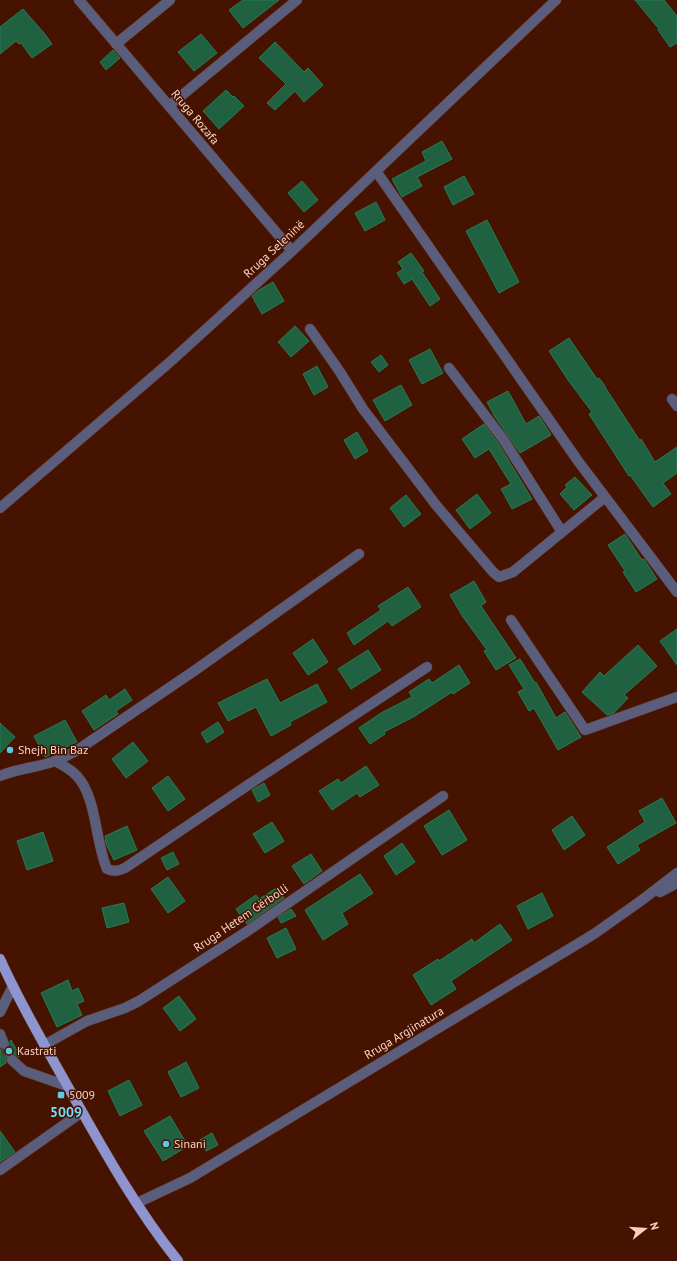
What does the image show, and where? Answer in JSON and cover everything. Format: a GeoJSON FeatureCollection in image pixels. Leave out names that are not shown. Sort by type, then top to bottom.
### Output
{"type":"FeatureCollection","features":[{"type":"Feature","properties":{"kind":"main road"},"geometry":{"type":"LineString","coordinates":[[0,959],[44,1045],[82,1112],[137,1203],[178,1261]]}},
{"type":"Feature","properties":{"kind":"street","name":"Rruga Rozafa"},"geometry":{"type":"LineString","coordinates":[[79,0],[292,252]]}},
{"type":"Feature","properties":{"kind":"street"},"geometry":{"type":"LineString","coordinates":[[116,44],[170,0]]}},
{"type":"Feature","properties":{"kind":"street"},"geometry":{"type":"LineString","coordinates":[[169,106],[297,0]]}},
{"type":"Feature","properties":{"kind":"street","name":"Rruga Seleninë"},"geometry":{"type":"LineString","coordinates":[[0,508],[170,362],[292,252],[556,0]]}},
{"type":"Feature","properties":{"kind":"street"},"geometry":{"type":"LineString","coordinates":[[376,171],[578,461],[677,592]]}},
{"type":"Feature","properties":{"kind":"street"},"geometry":{"type":"LineString","coordinates":[[310,329],[340,372],[363,409],[436,505],[493,572],[500,577],[513,572],[605,497]]}},
{"type":"Feature","properties":{"kind":"street"},"geometry":{"type":"LineString","coordinates":[[449,368],[503,439],[562,532]]}},
{"type":"Feature","properties":{"kind":"street"},"geometry":{"type":"LineString","coordinates":[[0,776],[55,761],[76,751],[194,671],[359,554]]}},
{"type":"Feature","properties":{"kind":"street"},"geometry":{"type":"LineString","coordinates":[[511,620],[584,730],[677,697]]}},
{"type":"Feature","properties":{"kind":"street"},"geometry":{"type":"LineString","coordinates":[[55,761],[65,766],[77,776],[85,790],[92,808],[106,869],[112,872],[118,871],[125,868],[281,762],[427,667]]}},
{"type":"Feature","properties":{"kind":"street","name":"Rruga Hetem Gërbolli"},"geometry":{"type":"LineString","coordinates":[[44,1045],[86,1021],[125,1008],[139,1001],[246,932],[443,796]]}},
{"type":"Feature","properties":{"kind":"street","name":"Rruga Argjinatura"},"geometry":{"type":"LineString","coordinates":[[137,1203],[190,1178],[594,934],[677,873]]}},
{"type":"Feature","properties":{"kind":"street"},"geometry":{"type":"LineString","coordinates":[[642,900],[677,883]]}},
{"type":"Feature","properties":{"kind":"street"},"geometry":{"type":"LineString","coordinates":[[0,1012],[13,986]]}},
{"type":"Feature","properties":{"kind":"street"},"geometry":{"type":"LineString","coordinates":[[0,1034],[4,1044]]}},
{"type":"Feature","properties":{"kind":"street"},"geometry":{"type":"LineString","coordinates":[[12,1060],[24,1071],[67,1086]]}},
{"type":"Feature","properties":{"kind":"street"},"geometry":{"type":"LineString","coordinates":[[0,1170],[82,1112]]}},
{"type":"Feature","properties":{"kind":"building"},"geometry":{"type":"Polygon","coordinates":[[[243,0],[279,0],[243,28],[229,10],[243,0]]]}},
{"type":"Feature","properties":{"kind":"building"},"geometry":{"type":"Polygon","coordinates":[[[635,0],[664,0],[677,16],[677,43],[670,47],[658,30],[659,29],[635,0]]]}},
{"type":"Feature","properties":{"kind":"building"},"geometry":{"type":"Polygon","coordinates":[[[23,9],[52,44],[32,58],[21,43],[19,44],[16,41],[0,54],[0,27],[23,9]]]}},
{"type":"Feature","properties":{"kind":"building"},"geometry":{"type":"Polygon","coordinates":[[[201,34],[217,53],[194,71],[178,52],[201,34]]]}},
{"type":"Feature","properties":{"kind":"building"},"geometry":{"type":"Polygon","coordinates":[[[275,42],[304,72],[308,68],[323,85],[304,102],[295,91],[275,110],[267,103],[286,84],[259,58],[275,42]]]}},
{"type":"Feature","properties":{"kind":"building"},"geometry":{"type":"Polygon","coordinates":[[[113,50],[120,58],[106,70],[100,62],[113,50]]]}},
{"type":"Feature","properties":{"kind":"building"},"geometry":{"type":"Polygon","coordinates":[[[226,90],[244,106],[219,129],[203,111],[226,90]]]}},
{"type":"Feature","properties":{"kind":"building"},"geometry":{"type":"Polygon","coordinates":[[[442,141],[452,159],[417,177],[422,186],[402,197],[392,179],[426,161],[422,152],[442,141]]]}},
{"type":"Feature","properties":{"kind":"building"},"geometry":{"type":"Polygon","coordinates":[[[464,176],[474,194],[453,205],[444,187],[464,176]]]}},
{"type":"Feature","properties":{"kind":"building"},"geometry":{"type":"Polygon","coordinates":[[[302,181],[318,200],[304,212],[288,193],[302,181]]]}},
{"type":"Feature","properties":{"kind":"building"},"geometry":{"type":"Polygon","coordinates":[[[376,202],[385,220],[365,231],[355,213],[376,202]]]}},
{"type":"Feature","properties":{"kind":"building"},"geometry":{"type":"Polygon","coordinates":[[[487,220],[519,282],[499,293],[466,231],[487,220]]]}},
{"type":"Feature","properties":{"kind":"building"},"geometry":{"type":"Polygon","coordinates":[[[411,253],[424,271],[422,272],[440,299],[430,306],[412,279],[404,284],[397,273],[403,269],[398,262],[411,253]]]}},
{"type":"Feature","properties":{"kind":"building"},"geometry":{"type":"Polygon","coordinates":[[[273,282],[284,301],[262,314],[252,296],[273,282]]]}},
{"type":"Feature","properties":{"kind":"building"},"geometry":{"type":"Polygon","coordinates":[[[295,326],[309,341],[291,357],[278,342],[295,326]]]}},
{"type":"Feature","properties":{"kind":"building"},"geometry":{"type":"Polygon","coordinates":[[[569,338],[597,379],[599,378],[605,386],[655,462],[677,447],[677,473],[663,483],[671,494],[653,507],[630,475],[629,476],[589,414],[592,412],[549,351],[569,338]]]}},
{"type":"Feature","properties":{"kind":"building"},"geometry":{"type":"Polygon","coordinates":[[[430,349],[443,373],[422,384],[409,360],[430,349]]]}},
{"type":"Feature","properties":{"kind":"building"},"geometry":{"type":"Polygon","coordinates":[[[381,355],[388,365],[379,372],[371,362],[381,355]]]}},
{"type":"Feature","properties":{"kind":"building"},"geometry":{"type":"Polygon","coordinates":[[[317,366],[328,387],[314,395],[303,374],[317,366]]]}},
{"type":"Feature","properties":{"kind":"building"},"geometry":{"type":"Polygon","coordinates":[[[401,385],[412,405],[385,421],[373,400],[401,385]]]}},
{"type":"Feature","properties":{"kind":"building"},"geometry":{"type":"Polygon","coordinates":[[[508,391],[526,424],[539,416],[551,435],[520,453],[495,417],[487,402],[508,391]]]}},
{"type":"Feature","properties":{"kind":"building"},"geometry":{"type":"Polygon","coordinates":[[[484,424],[498,443],[532,499],[512,509],[501,489],[511,484],[489,449],[475,458],[462,439],[484,424]]]}},
{"type":"Feature","properties":{"kind":"building"},"geometry":{"type":"Polygon","coordinates":[[[357,432],[368,451],[355,459],[344,440],[357,432]]]}},
{"type":"Feature","properties":{"kind":"building"},"geometry":{"type":"Polygon","coordinates":[[[575,477],[592,495],[574,510],[560,494],[567,487],[565,485],[575,477]]]}},
{"type":"Feature","properties":{"kind":"building"},"geometry":{"type":"Polygon","coordinates":[[[477,494],[491,513],[470,529],[456,510],[477,494]]]}},
{"type":"Feature","properties":{"kind":"building"},"geometry":{"type":"Polygon","coordinates":[[[406,495],[421,514],[404,527],[390,508],[406,495]]]}},
{"type":"Feature","properties":{"kind":"building"},"geometry":{"type":"Polygon","coordinates":[[[625,534],[642,560],[644,559],[657,579],[636,592],[623,572],[625,571],[608,545],[625,534]]]}},
{"type":"Feature","properties":{"kind":"building"},"geometry":{"type":"Polygon","coordinates":[[[474,581],[486,602],[481,606],[516,658],[496,670],[484,651],[487,650],[463,617],[450,595],[474,581]]]}},
{"type":"Feature","properties":{"kind":"building"},"geometry":{"type":"Polygon","coordinates":[[[408,587],[421,607],[392,626],[388,621],[354,645],[347,633],[381,610],[378,606],[408,587]]]}},
{"type":"Feature","properties":{"kind":"building"},"geometry":{"type":"Polygon","coordinates":[[[677,629],[677,665],[660,641],[677,629]]]}},
{"type":"Feature","properties":{"kind":"building"},"geometry":{"type":"Polygon","coordinates":[[[313,639],[328,662],[308,675],[293,653],[313,639]]]}},
{"type":"Feature","properties":{"kind":"building"},"geometry":{"type":"Polygon","coordinates":[[[638,645],[657,666],[624,695],[628,698],[614,713],[607,715],[582,692],[600,672],[604,676],[638,645]]]}},
{"type":"Feature","properties":{"kind":"building"},"geometry":{"type":"Polygon","coordinates":[[[368,650],[381,670],[351,689],[338,669],[368,650]]]}},
{"type":"Feature","properties":{"kind":"building"},"geometry":{"type":"Polygon","coordinates":[[[520,659],[535,683],[536,682],[556,718],[565,712],[581,737],[558,750],[534,708],[529,711],[518,692],[524,689],[509,665],[520,659]]]}},
{"type":"Feature","properties":{"kind":"building"},"geometry":{"type":"Polygon","coordinates":[[[459,665],[470,683],[453,694],[452,692],[415,716],[384,732],[385,734],[370,744],[359,728],[381,713],[412,697],[409,692],[429,679],[432,683],[459,665]]]}},
{"type":"Feature","properties":{"kind":"building"},"geometry":{"type":"Polygon","coordinates":[[[267,679],[280,703],[317,684],[327,702],[290,722],[291,725],[271,736],[256,707],[228,721],[218,703],[267,679]]]}},
{"type":"Feature","properties":{"kind":"building"},"geometry":{"type":"Polygon","coordinates":[[[125,689],[132,700],[116,711],[118,714],[94,730],[82,711],[106,695],[109,700],[125,689]]]}},
{"type":"Feature","properties":{"kind":"building"},"geometry":{"type":"Polygon","coordinates":[[[65,720],[77,742],[45,757],[34,736],[65,720]]]}},
{"type":"Feature","properties":{"kind":"building"},"geometry":{"type":"Polygon","coordinates":[[[218,722],[224,732],[207,743],[201,733],[218,722]]]}},
{"type":"Feature","properties":{"kind":"building"},"geometry":{"type":"Polygon","coordinates":[[[0,723],[15,737],[0,753],[0,723]]]}},
{"type":"Feature","properties":{"kind":"building"},"geometry":{"type":"Polygon","coordinates":[[[133,742],[148,761],[126,778],[112,759],[133,742]]]}},
{"type":"Feature","properties":{"kind":"building"},"geometry":{"type":"Polygon","coordinates":[[[366,766],[379,785],[360,797],[357,793],[332,810],[319,791],[338,779],[341,783],[366,766]]]}},
{"type":"Feature","properties":{"kind":"building"},"geometry":{"type":"Polygon","coordinates":[[[168,776],[185,799],[168,811],[152,788],[168,776]]]}},
{"type":"Feature","properties":{"kind":"building"},"geometry":{"type":"Polygon","coordinates":[[[264,783],[270,795],[258,802],[252,790],[264,783]]]}},
{"type":"Feature","properties":{"kind":"building"},"geometry":{"type":"Polygon","coordinates":[[[662,798],[676,823],[637,845],[640,850],[618,864],[607,847],[645,822],[639,811],[662,798]]]}},
{"type":"Feature","properties":{"kind":"building"},"geometry":{"type":"Polygon","coordinates":[[[449,810],[467,840],[442,855],[424,826],[449,810]]]}},
{"type":"Feature","properties":{"kind":"building"},"geometry":{"type":"Polygon","coordinates":[[[572,816],[585,835],[564,850],[552,830],[572,816]]]}},
{"type":"Feature","properties":{"kind":"building"},"geometry":{"type":"Polygon","coordinates":[[[272,822],[284,841],[265,853],[253,834],[272,822]]]}},
{"type":"Feature","properties":{"kind":"building"},"geometry":{"type":"Polygon","coordinates":[[[127,826],[137,850],[114,860],[106,844],[105,836],[127,826]]]}},
{"type":"Feature","properties":{"kind":"building"},"geometry":{"type":"Polygon","coordinates":[[[43,832],[53,861],[27,870],[17,841],[43,832]]]}},
{"type":"Feature","properties":{"kind":"building"},"geometry":{"type":"Polygon","coordinates":[[[402,843],[415,862],[396,875],[384,856],[402,843]]]}},
{"type":"Feature","properties":{"kind":"building"},"geometry":{"type":"Polygon","coordinates":[[[173,852],[179,864],[167,870],[161,858],[173,852]]]}},
{"type":"Feature","properties":{"kind":"building"},"geometry":{"type":"Polygon","coordinates":[[[311,854],[322,871],[304,884],[292,866],[311,854]]]}},
{"type":"Feature","properties":{"kind":"building"},"geometry":{"type":"Polygon","coordinates":[[[360,874],[373,893],[342,913],[348,924],[323,940],[305,910],[360,874]]]}},
{"type":"Feature","properties":{"kind":"building"},"geometry":{"type":"Polygon","coordinates":[[[168,877],[185,901],[168,913],[151,889],[168,877]]]}},
{"type":"Feature","properties":{"kind":"building"},"geometry":{"type":"Polygon","coordinates":[[[278,887],[284,898],[247,924],[236,909],[256,895],[259,899],[278,887]]]}},
{"type":"Feature","properties":{"kind":"building"},"geometry":{"type":"Polygon","coordinates":[[[542,893],[553,916],[528,929],[517,906],[542,893]]]}},
{"type":"Feature","properties":{"kind":"building"},"geometry":{"type":"Polygon","coordinates":[[[124,903],[129,922],[107,928],[102,908],[124,903]]]}},
{"type":"Feature","properties":{"kind":"building"},"geometry":{"type":"Polygon","coordinates":[[[291,909],[296,916],[281,923],[278,917],[291,909]]]}},
{"type":"Feature","properties":{"kind":"building"},"geometry":{"type":"Polygon","coordinates":[[[500,924],[512,940],[451,981],[456,989],[431,1005],[413,975],[438,959],[439,961],[472,939],[474,943],[500,924]]]}},
{"type":"Feature","properties":{"kind":"building"},"geometry":{"type":"Polygon","coordinates":[[[286,928],[296,949],[277,958],[267,938],[286,928]]]}},
{"type":"Feature","properties":{"kind":"building"},"geometry":{"type":"Polygon","coordinates":[[[68,980],[72,991],[78,988],[84,1001],[77,1004],[82,1015],[57,1027],[41,993],[68,980]]]}},
{"type":"Feature","properties":{"kind":"building"},"geometry":{"type":"Polygon","coordinates":[[[179,996],[196,1019],[180,1031],[163,1008],[179,996]]]}},
{"type":"Feature","properties":{"kind":"building","name":"Kastrati"},"geometry":{"type":"Polygon","coordinates":[[[11,1040],[20,1056],[18,1057],[14,1054],[10,1054],[6,1058],[6,1063],[0,1067],[0,1049],[3,1050],[9,1048],[11,1040]]]}},
{"type":"Feature","properties":{"kind":"building"},"geometry":{"type":"Polygon","coordinates":[[[186,1062],[199,1088],[181,1097],[168,1072],[186,1062]]]}},
{"type":"Feature","properties":{"kind":"building"},"geometry":{"type":"Polygon","coordinates":[[[129,1080],[142,1105],[120,1116],[108,1091],[129,1080]]]}},
{"type":"Feature","properties":{"kind":"building"},"geometry":{"type":"Polygon","coordinates":[[[170,1116],[188,1146],[163,1161],[144,1131],[170,1116]]]}},
{"type":"Feature","properties":{"kind":"building"},"geometry":{"type":"Polygon","coordinates":[[[0,1131],[15,1152],[0,1162],[0,1131]]]}},
{"type":"Feature","properties":{"kind":"building"},"geometry":{"type":"Polygon","coordinates":[[[212,1133],[218,1145],[206,1151],[200,1140],[212,1133]]]}},
{"type":"Feature","properties":{"kind":"tunnel"},"geometry":{"type":"LineString","coordinates":[[4,1044],[12,1060]]}},
{"type":"Feature","properties":{"kind":"place","name":"Shejh Bin Baz"},"geometry":{"type":"Point","coordinates":[10,750]}},
{"type":"Feature","properties":{"kind":"place","name":"Kastrati"},"geometry":{"type":"Point","coordinates":[9,1051]}},
{"type":"Feature","properties":{"kind":"place","name":"5009"},"geometry":{"type":"Point","coordinates":[61,1095]}},
{"type":"Feature","properties":{"kind":"place","name":"Sinani"},"geometry":{"type":"Point","coordinates":[166,1144]}},
{"type":"Feature","properties":{"kind":"district","name":"5009"},"geometry":{"type":"Point","coordinates":[66,1112]}}]}
